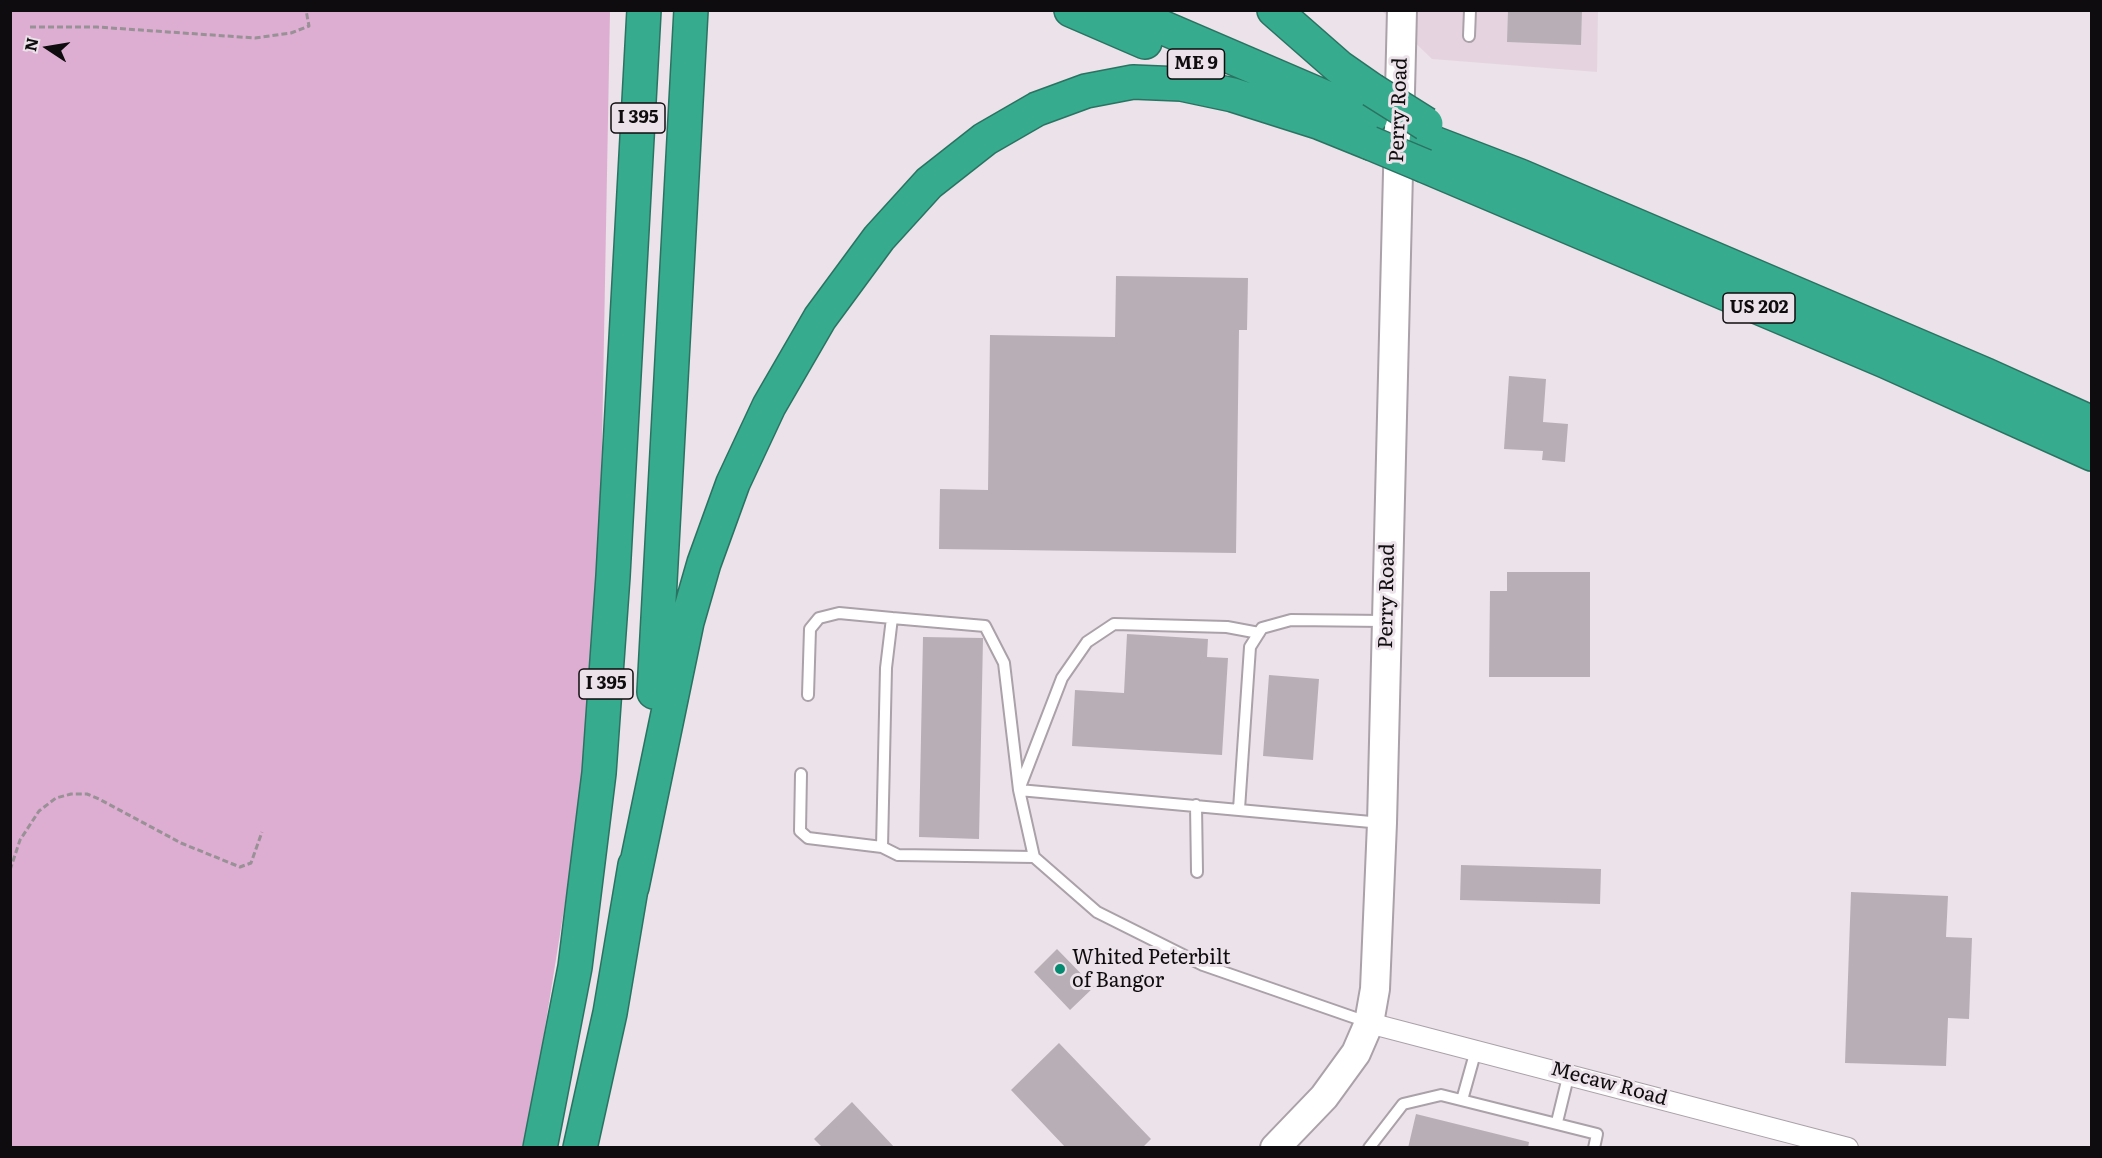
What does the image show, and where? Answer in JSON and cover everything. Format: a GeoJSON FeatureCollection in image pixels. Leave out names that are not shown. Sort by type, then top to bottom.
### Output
{"type":"FeatureCollection","features":[{"type":"Feature","properties":{"kind":"highway","name":"I 395"},"geometry":{"type":"LineString","coordinates":[[580,1148],[610,1013],[632,887],[648,761],[658,636],[692,10]]}},
{"type":"Feature","properties":{"kind":"highway","name":"ME 9"},"geometry":{"type":"LineString","coordinates":[[1071,10],[1209,70],[1318,122]]}},
{"type":"Feature","properties":{"kind":"highway"},"geometry":{"type":"LineString","coordinates":[[1122,10],[1426,143]]}},
{"type":"Feature","properties":{"kind":"highway"},"geometry":{"type":"LineString","coordinates":[[1274,10],[1339,68],[1371,117]]}},
{"type":"Feature","properties":{"kind":"highway","name":"I 395"},"geometry":{"type":"LineString","coordinates":[[540,1148],[575,967],[599,773],[614,565],[643,14]]}},
{"type":"Feature","properties":{"kind":"highway"},"geometry":{"type":"LineString","coordinates":[[632,887],[687,622],[723,508],[756,431],[793,362],[848,277],[896,218],[942,173],[1003,127],[1053,102],[1101,87],[1140,82],[1181,84],[1233,95],[1318,122]]}},
{"type":"Feature","properties":{"kind":"highway","name":"US 202"},"geometry":{"type":"LineString","coordinates":[[1318,122],[1371,117],[1885,361],[2091,454]]}},
{"type":"Feature","properties":{"kind":"highway","name":"US 202"},"geometry":{"type":"LineString","coordinates":[[1426,143],[1520,176],[1986,375],[2091,423]]}},
{"type":"Feature","properties":{"kind":"street","name":"Perry Road"},"geometry":{"type":"LineString","coordinates":[[1275,1148],[1341,1075],[1356,1053],[1369,1023],[1376,972],[1382,823],[1402,10]]}},
{"type":"Feature","properties":{"kind":"street","name":"Mecaw Road"},"geometry":{"type":"LineString","coordinates":[[1369,1023],[1569,1073],[1848,1148]]}},
{"type":"Feature","properties":{"kind":"lane"},"geometry":{"type":"LineString","coordinates":[[1469,36],[1470,10]]}},
{"type":"Feature","properties":{"kind":"lane"},"geometry":{"type":"LineString","coordinates":[[808,695],[810,629],[819,618],[839,613],[986,626],[1004,663],[1019,790],[1034,857],[1097,912],[1203,965],[1369,1023]]}},
{"type":"Feature","properties":{"kind":"lane"},"geometry":{"type":"LineString","coordinates":[[882,847],[886,669],[892,618]]}},
{"type":"Feature","properties":{"kind":"lane"},"geometry":{"type":"LineString","coordinates":[[1239,809],[1250,647],[1262,627],[1291,620],[1386,621]]}},
{"type":"Feature","properties":{"kind":"lane"},"geometry":{"type":"LineString","coordinates":[[1019,790],[1062,678],[1087,642],[1114,624],[1227,627],[1259,633]]}},
{"type":"Feature","properties":{"kind":"lane"},"geometry":{"type":"LineString","coordinates":[[801,774],[800,831],[808,838],[882,847],[898,855],[1034,857]]}},
{"type":"Feature","properties":{"kind":"lane"},"geometry":{"type":"LineString","coordinates":[[1019,790],[1382,823]]}},
{"type":"Feature","properties":{"kind":"lane"},"geometry":{"type":"LineString","coordinates":[[1196,805],[1197,872]]}},
{"type":"Feature","properties":{"kind":"lane"},"geometry":{"type":"LineString","coordinates":[[1462,1100],[1476,1050]]}},
{"type":"Feature","properties":{"kind":"lane"},"geometry":{"type":"LineString","coordinates":[[1557,1122],[1569,1073]]}},
{"type":"Feature","properties":{"kind":"lane"},"geometry":{"type":"LineString","coordinates":[[1369,1148],[1403,1104],[1441,1095],[1557,1122],[1597,1134],[1594,1148]]}},
{"type":"Feature","properties":{"kind":"path"},"geometry":{"type":"LineString","coordinates":[[30,27],[97,27],[255,38],[291,33],[309,26],[306,10]]}},
{"type":"Feature","properties":{"kind":"path"},"geometry":{"type":"LineString","coordinates":[[10,870],[20,840],[39,811],[56,798],[71,794],[87,794],[99,799],[172,839],[240,867],[251,862],[262,832]]}},
{"type":"Feature","properties":{"kind":"shaded area"},"geometry":{"type":"Polygon","coordinates":[[[11,11],[610,11],[599,607],[592,706],[573,853],[535,1090],[522,1147],[11,1147],[11,11]]]}},
{"type":"Feature","properties":{"kind":"shaded area"},"geometry":{"type":"Polygon","coordinates":[[[1382,11],[1598,11],[1597,72],[1432,59],[1382,11]]]}},
{"type":"Feature","properties":{"kind":"building"},"geometry":{"type":"Polygon","coordinates":[[[1508,10],[1582,10],[1581,45],[1507,42],[1508,10]]]}},
{"type":"Feature","properties":{"kind":"building"},"geometry":{"type":"Polygon","coordinates":[[[1116,276],[1248,278],[1247,330],[1239,330],[1236,553],[939,549],[940,489],[988,490],[990,335],[1115,337],[1116,276]]]}},
{"type":"Feature","properties":{"kind":"building"},"geometry":{"type":"Polygon","coordinates":[[[1509,376],[1546,379],[1543,422],[1568,424],[1565,462],[1542,460],[1543,451],[1504,449],[1509,376]]]}},
{"type":"Feature","properties":{"kind":"building"},"geometry":{"type":"Polygon","coordinates":[[[1507,572],[1590,572],[1590,677],[1489,677],[1490,591],[1507,591],[1507,572]]]}},
{"type":"Feature","properties":{"kind":"building"},"geometry":{"type":"Polygon","coordinates":[[[1127,634],[1208,639],[1207,657],[1228,658],[1222,755],[1072,746],[1075,690],[1124,693],[1127,634]]]}},
{"type":"Feature","properties":{"kind":"building"},"geometry":{"type":"Polygon","coordinates":[[[923,637],[983,638],[979,839],[919,837],[923,637]]]}},
{"type":"Feature","properties":{"kind":"building"},"geometry":{"type":"Polygon","coordinates":[[[1269,675],[1319,679],[1313,760],[1263,756],[1269,675]]]}},
{"type":"Feature","properties":{"kind":"building"},"geometry":{"type":"Polygon","coordinates":[[[1461,865],[1601,869],[1600,904],[1460,900],[1461,865]]]}},
{"type":"Feature","properties":{"kind":"building"},"geometry":{"type":"Polygon","coordinates":[[[1851,892],[1948,896],[1946,937],[1972,938],[1969,1019],[1948,1018],[1946,1066],[1845,1063],[1851,892]]]}},
{"type":"Feature","properties":{"kind":"building"},"geometry":{"type":"Polygon","coordinates":[[[1057,949],[1094,987],[1070,1010],[1034,972],[1057,949]]]}},
{"type":"Feature","properties":{"kind":"building"},"geometry":{"type":"Polygon","coordinates":[[[1059,1043],[1151,1139],[1142,1148],[1066,1148],[1011,1090],[1059,1043]]]}},
{"type":"Feature","properties":{"kind":"building"},"geometry":{"type":"Polygon","coordinates":[[[852,1102],[895,1148],[823,1148],[814,1139],[852,1102]]]}},
{"type":"Feature","properties":{"kind":"building"},"geometry":{"type":"Polygon","coordinates":[[[1416,1114],[1529,1142],[1528,1148],[1408,1148],[1416,1114]]]}},
{"type":"Feature","properties":{"kind":"place","name":"Whited Peterbilt of Bangor"},"geometry":{"type":"Point","coordinates":[1060,969]}}]}
